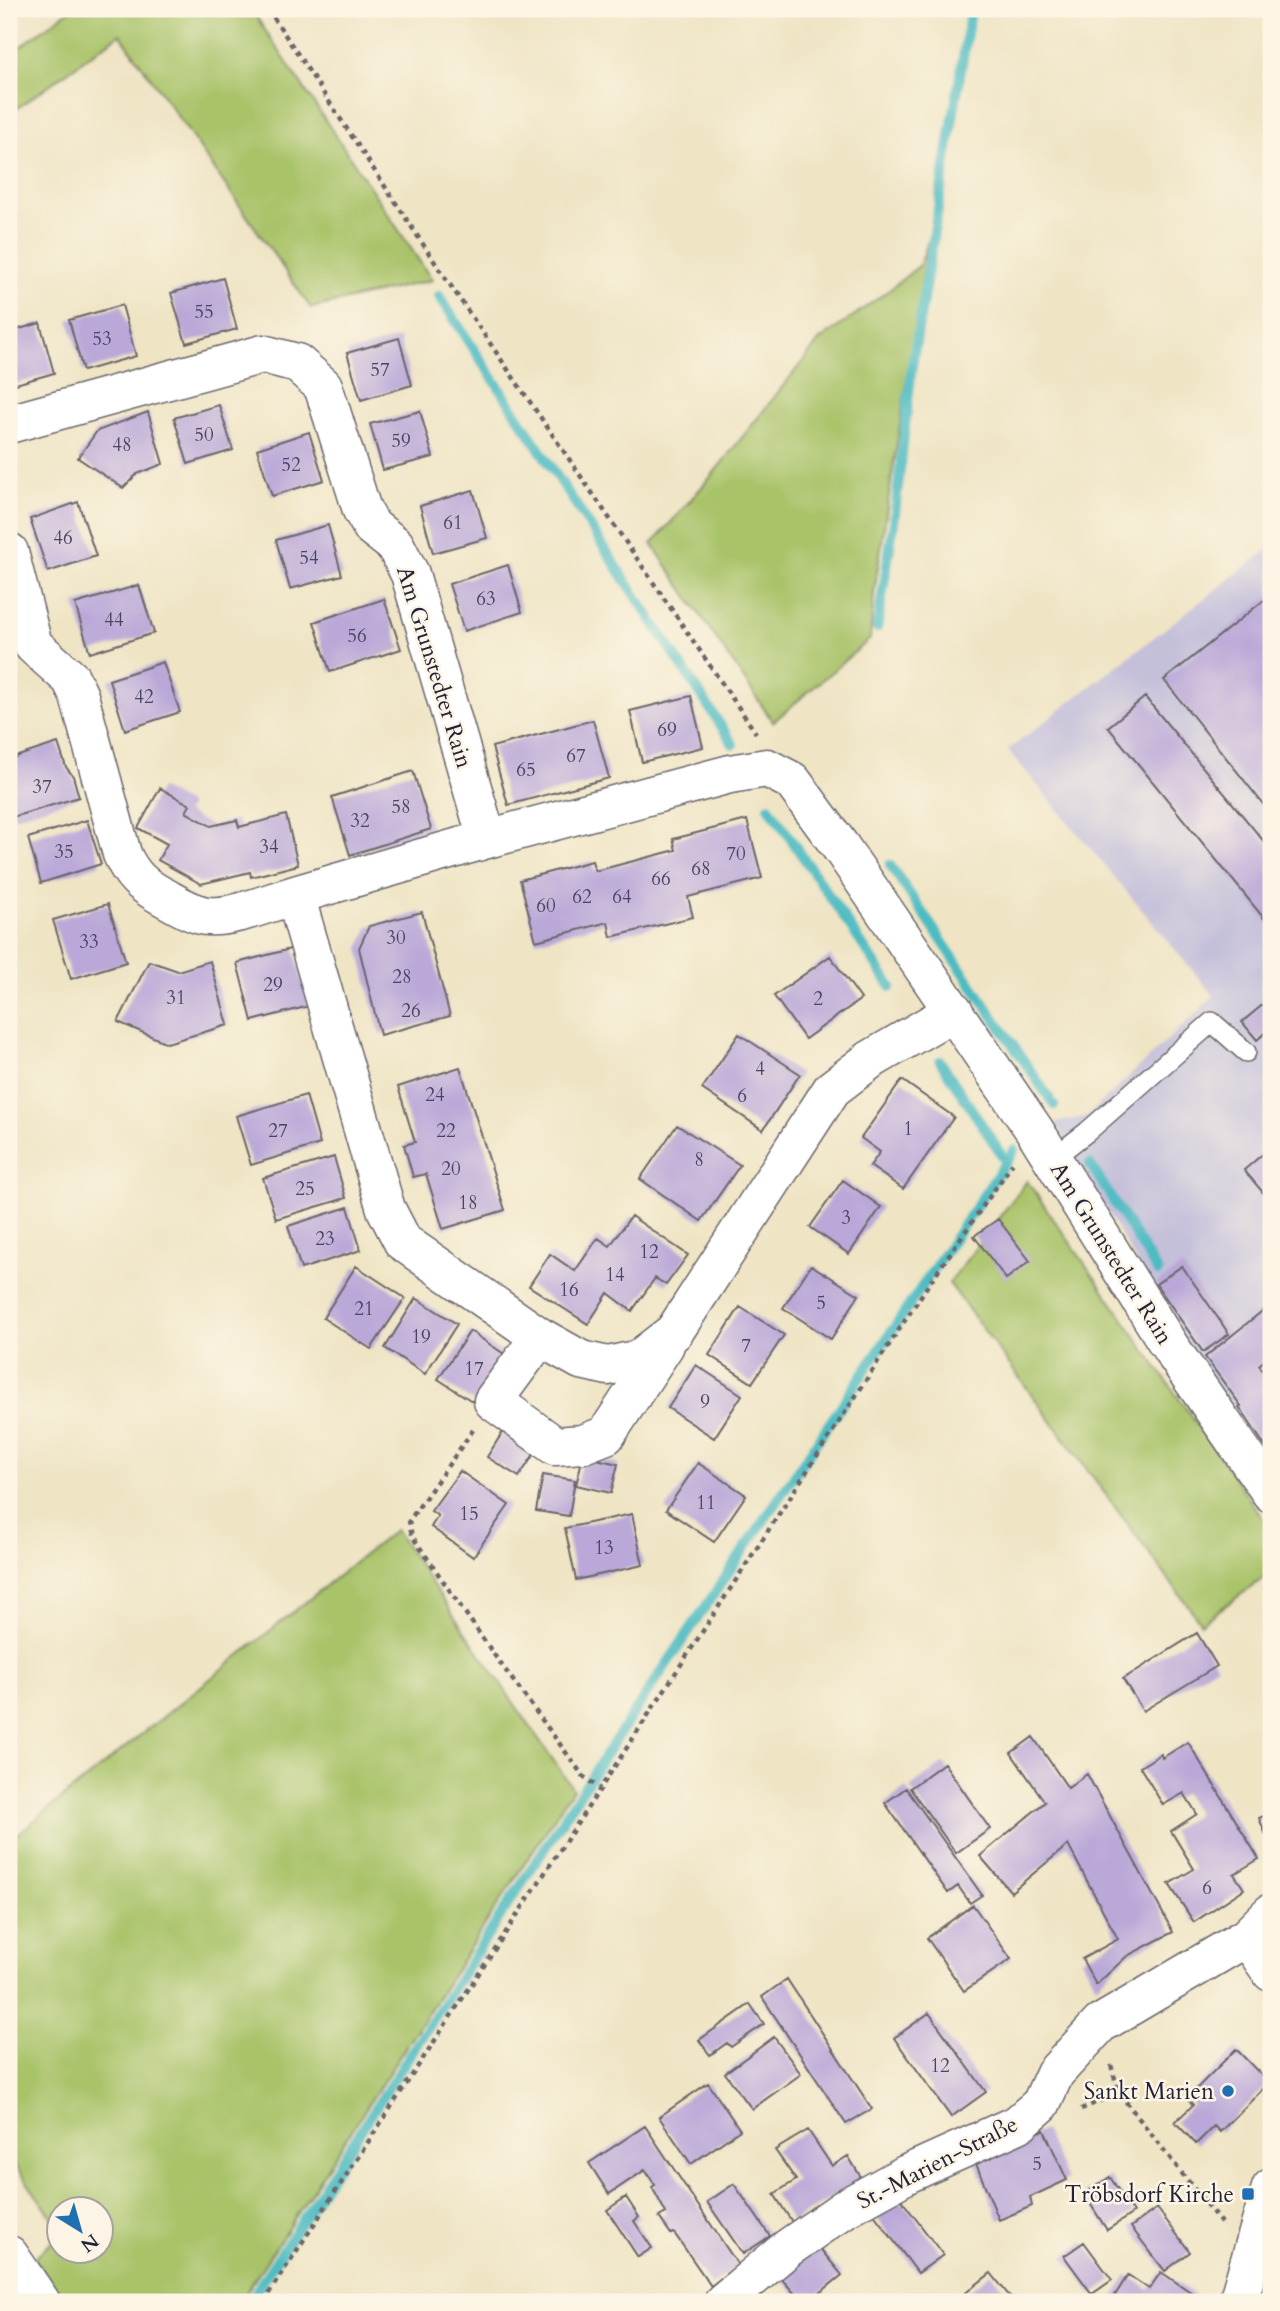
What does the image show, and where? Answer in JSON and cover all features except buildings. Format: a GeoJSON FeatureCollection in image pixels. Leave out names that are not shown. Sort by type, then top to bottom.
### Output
{"type":"FeatureCollection","features":[{"type":"Feature","properties":{"kind":"street","name":"Am Grunstedter Rain"},"geometry":{"type":"LineString","coordinates":[[9,424],[263,354],[297,363],[323,386],[362,510],[372,527],[395,545],[410,574],[487,839]]}},
{"type":"Feature","properties":{"kind":"street"},"geometry":{"type":"LineString","coordinates":[[9,552],[33,645],[71,679],[79,696],[122,854],[130,873],[146,887],[188,910],[206,916],[230,914],[487,839],[730,774],[767,768],[793,781]]}},
{"type":"Feature","properties":{"kind":"street","name":"Am Grunstedter Rain"},"geometry":{"type":"LineString","coordinates":[[793,781],[1044,1145],[1170,1347],[1271,1493]]}},
{"type":"Feature","properties":{"kind":"street"},"geometry":{"type":"LineString","coordinates":[[295,895],[386,1209],[403,1242],[540,1337],[581,1360],[608,1366],[639,1359],[674,1332]]}},
{"type":"Feature","properties":{"kind":"street"},"geometry":{"type":"LineString","coordinates":[[540,1337],[493,1401],[555,1446],[583,1444],[606,1435],[832,1089],[870,1060],[954,1011]]}},
{"type":"Feature","properties":{"kind":"street"},"geometry":{"type":"LineString","coordinates":[[1259,1925],[1271,1972]]}},
{"type":"Feature","properties":{"kind":"street","name":"St.-Marien-Straße"},"geometry":{"type":"LineString","coordinates":[[723,2302],[788,2248],[847,2207],[907,2174],[1018,2124],[1041,2104],[1055,2073],[1100,2024],[1259,1925]]}},
{"type":"Feature","properties":{"kind":"street"},"geometry":{"type":"LineString","coordinates":[[1238,2302],[1271,2188]]}},
{"type":"Feature","properties":{"kind":"street"},"geometry":{"type":"LineString","coordinates":[[12,2267],[41,2302]]}},
{"type":"Feature","properties":{"kind":"lane"},"geometry":{"type":"LineString","coordinates":[[1044,1145],[1087,1132],[1212,1022],[1246,1052]]}},
{"type":"Feature","properties":{"kind":"path"},"geometry":{"type":"LineString","coordinates":[[268,9],[440,270],[737,709],[793,781]]}},
{"type":"Feature","properties":{"kind":"path"},"geometry":{"type":"LineString","coordinates":[[263,2302],[928,1285],[1044,1145]]}},
{"type":"Feature","properties":{"kind":"path"},"geometry":{"type":"LineString","coordinates":[[493,1401],[409,1521],[412,1536],[495,1656],[584,1777],[600,1789]]}},
{"type":"Feature","properties":{"kind":"path"},"geometry":{"type":"LineString","coordinates":[[1100,2024],[1119,2092],[1250,2260]]}},
{"type":"Feature","properties":{"kind":"shaded area"},"geometry":{"type":"Polygon","coordinates":[[[1271,547],[1271,1463],[1189,1351],[1055,1123],[1087,1116],[1214,996],[1008,750],[1271,547]]]}},
{"type":"Feature","properties":{"kind":"green space"},"geometry":{"type":"Polygon","coordinates":[[[71,9],[251,9],[432,280],[311,308],[120,34],[9,114],[9,55],[71,9]]]}},
{"type":"Feature","properties":{"kind":"green space"},"geometry":{"type":"Polygon","coordinates":[[[928,241],[874,593],[870,639],[773,722],[652,544],[708,480],[820,340],[920,265],[928,241]]]}},
{"type":"Feature","properties":{"kind":"green space"},"geometry":{"type":"Polygon","coordinates":[[[1027,1181],[1271,1530],[1271,1573],[1201,1623],[949,1283],[1027,1181]]]}},
{"type":"Feature","properties":{"kind":"green space"},"geometry":{"type":"Polygon","coordinates":[[[395,1530],[573,1789],[240,2302],[65,2302],[34,2258],[46,2247],[46,2266],[116,2266],[116,2196],[46,2196],[46,2209],[9,2157],[9,1841],[395,1530]]]}},
{"type":"Feature","properties":{"kind":"waterway"},"geometry":{"type":"LineString","coordinates":[[877,628],[894,522],[912,366],[971,9]]}},
{"type":"Feature","properties":{"kind":"waterway"},"geometry":{"type":"LineString","coordinates":[[439,296],[733,744]]}},
{"type":"Feature","properties":{"kind":"waterway"},"geometry":{"type":"LineString","coordinates":[[769,807],[891,987]]}},
{"type":"Feature","properties":{"kind":"waterway"},"geometry":{"type":"LineString","coordinates":[[890,865],[1054,1105]]}},
{"type":"Feature","properties":{"kind":"waterway"},"geometry":{"type":"LineString","coordinates":[[940,1061],[1005,1160]]}},
{"type":"Feature","properties":{"kind":"waterway"},"geometry":{"type":"LineString","coordinates":[[249,2302],[604,1757],[1014,1150]]}},
{"type":"Feature","properties":{"kind":"waterway"},"geometry":{"type":"LineString","coordinates":[[1090,1164],[1158,1272]]}},
{"type":"Feature","properties":{"kind":"place","name":"Sankt Marien"},"geometry":{"type":"Point","coordinates":[1228,2091]}},
{"type":"Feature","properties":{"kind":"place","name":"Tröbsdorf Kirche"},"geometry":{"type":"Point","coordinates":[1248,2194]}}]}
